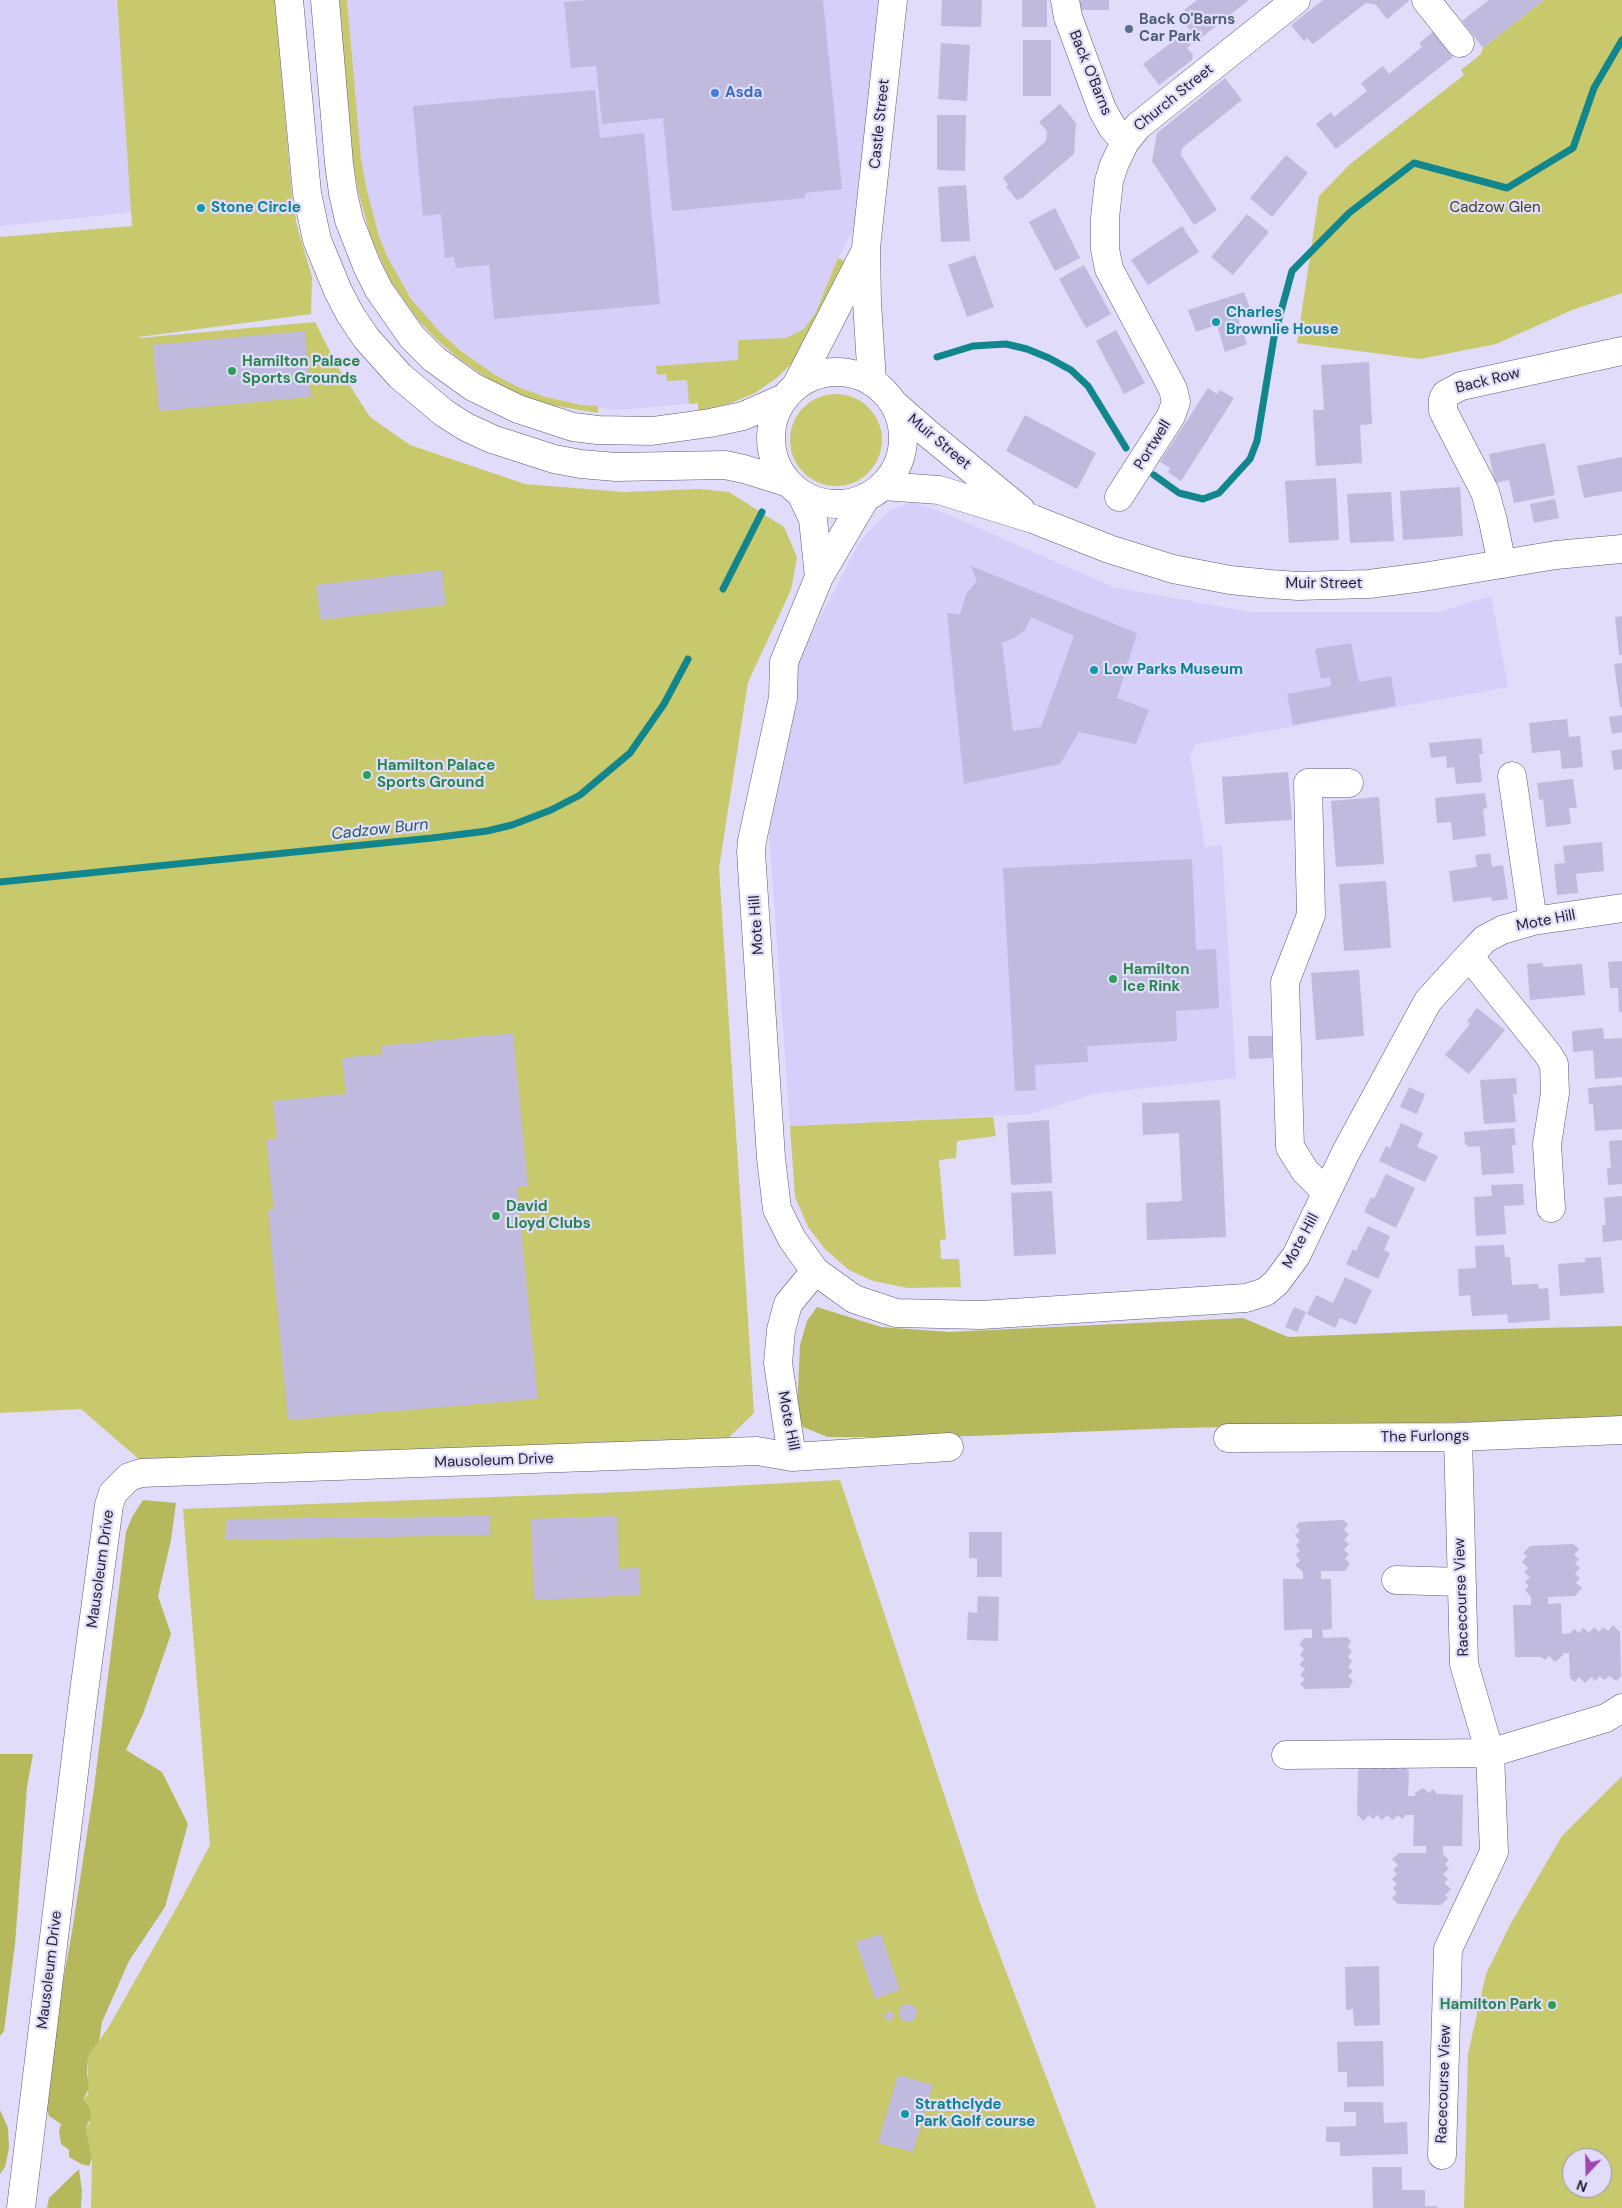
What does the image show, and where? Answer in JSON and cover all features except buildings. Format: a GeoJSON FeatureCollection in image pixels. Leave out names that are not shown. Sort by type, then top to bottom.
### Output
{"type":"FeatureCollection","features":[{"type":"Feature","properties":{"kind":"street"},"geometry":{"type":"LineString","coordinates":[[289,0],[306,193],[317,240],[338,291],[366,338],[400,376],[444,413],[466,427],[492,439],[554,459],[581,464],[616,466],[725,465],[744,469],[795,488],[816,501],[833,504],[850,503],[874,492],[892,474],[903,446],[899,415],[883,390],[857,375],[841,372],[825,373],[810,378],[790,392],[743,416],[710,423],[652,431],[598,430],[573,427],[518,410],[473,387],[434,359],[406,330],[379,290],[361,252],[349,220],[342,193],[338,163],[325,0]]}},
{"type":"Feature","properties":{"kind":"street","name":"Castle Street"},"geometry":{"type":"LineString","coordinates":[[872,382],[866,248],[893,0]]}},
{"type":"Feature","properties":{"kind":"street","name":"Back O'Barns"},"geometry":{"type":"LineString","coordinates":[[1065,0],[1066,13],[1107,118],[1125,142]]}},
{"type":"Feature","properties":{"kind":"street","name":"Church Street"},"geometry":{"type":"LineString","coordinates":[[1173,389],[1109,269],[1105,249],[1105,218],[1109,181],[1125,142],[1145,120],[1296,0]]}},
{"type":"Feature","properties":{"kind":"street"},"geometry":{"type":"LineString","coordinates":[[1431,2],[1460,43]]}},
{"type":"Feature","properties":{"kind":"street","name":"Castle Street"},"geometry":{"type":"LineString","coordinates":[[790,392],[866,248]]}},
{"type":"Feature","properties":{"kind":"street","name":"Back Row"},"geometry":{"type":"LineString","coordinates":[[1502,564],[1485,492],[1443,411],[1443,400],[1446,394],[1455,387],[1622,351]]}},
{"type":"Feature","properties":{"kind":"street","name":"Portwell"},"geometry":{"type":"LineString","coordinates":[[1119,497],[1174,411],[1176,402],[1173,389]]}},
{"type":"Feature","properties":{"kind":"street"},"geometry":{"type":"LineString","coordinates":[[790,392],[776,411],[771,441],[776,464],[795,488]]}},
{"type":"Feature","properties":{"kind":"street","name":"Muir Street"},"geometry":{"type":"LineString","coordinates":[[892,402],[934,439],[1033,519]]}},
{"type":"Feature","properties":{"kind":"street","name":"Mote Hill"},"geometry":{"type":"LineString","coordinates":[[795,488],[812,519],[819,577]]}},
{"type":"Feature","properties":{"kind":"street","name":"Muir Street"},"geometry":{"type":"LineString","coordinates":[[874,492],[939,490],[1033,519],[1109,549],[1173,569],[1230,580],[1270,584],[1298,586],[1370,584],[1576,553],[1622,549]]}},
{"type":"Feature","properties":{"kind":"street","name":"Mote Hill"},"geometry":{"type":"LineString","coordinates":[[874,492],[819,577],[784,662],[783,698],[751,852],[771,1158],[777,1209],[792,1239],[815,1271],[854,1299],[896,1314],[981,1315],[1246,1298],[1264,1292],[1276,1283],[1296,1256],[1326,1192],[1428,1001],[1485,939],[1502,930],[1533,921],[1622,908]]}},
{"type":"Feature","properties":{"kind":"street"},"geometry":{"type":"LineString","coordinates":[[1512,776],[1533,921]]}},
{"type":"Feature","properties":{"kind":"street"},"geometry":{"type":"LineString","coordinates":[[1326,1192],[1305,1171],[1290,1147],[1284,982],[1311,916],[1308,783],[1349,783]]}},
{"type":"Feature","properties":{"kind":"street"},"geometry":{"type":"LineString","coordinates":[[1470,956],[1554,1064],[1555,1093],[1548,1144],[1551,1208]]}},
{"type":"Feature","properties":{"kind":"street","name":"Mote Hill"},"geometry":{"type":"LineString","coordinates":[[815,1271],[788,1304],[780,1330],[778,1362],[792,1456],[949,1447]]}},
{"type":"Feature","properties":{"kind":"street","name":"The Furlongs"},"geometry":{"type":"LineString","coordinates":[[1228,1438],[1458,1437],[1622,1430]]}},
{"type":"Feature","properties":{"kind":"street","name":"Racecourse View"},"geometry":{"type":"LineString","coordinates":[[1442,2154],[1448,1949],[1494,1852],[1490,1753],[1464,1664],[1458,1437]]}},
{"type":"Feature","properties":{"kind":"street","name":"Mausoleum Drive"},"geometry":{"type":"LineString","coordinates":[[21,2208],[81,1716],[109,1505],[120,1485],[129,1477],[141,1473],[757,1450],[792,1456]]}},
{"type":"Feature","properties":{"kind":"street"},"geometry":{"type":"LineString","coordinates":[[1396,1580],[1461,1582]]}},
{"type":"Feature","properties":{"kind":"street"},"geometry":{"type":"LineString","coordinates":[[1286,1755],[1490,1753],[1606,1718],[1622,1708]]}},
{"type":"Feature","properties":{"kind":"shaded area"},"geometry":{"type":"Polygon","coordinates":[[[0,0],[116,0],[134,212],[0,226],[0,0]]]}},
{"type":"Feature","properties":{"kind":"shaded area"},"geometry":{"type":"Polygon","coordinates":[[[347,0],[878,0],[870,111],[856,226],[838,258],[821,307],[808,332],[698,403],[617,410],[581,405],[531,393],[508,383],[481,366],[440,332],[411,299],[387,256],[379,236],[361,159],[347,0]]]}},
{"type":"Feature","properties":{"kind":"shaded area"},"geometry":{"type":"Polygon","coordinates":[[[913,502],[949,515],[1113,587],[1251,612],[1439,612],[1491,596],[1508,687],[1196,744],[1190,757],[1205,847],[1222,845],[1236,1078],[1093,1094],[1031,1114],[790,1126],[768,819],[797,662],[860,541],[889,511],[913,502]]]}},
{"type":"Feature","properties":{"kind":"shaded area"},"geometry":{"type":"Polygon","coordinates":[[[817,1307],[881,1327],[949,1332],[1243,1318],[1288,1337],[1622,1326],[1622,1419],[1178,1428],[946,1437],[828,1437],[803,1427],[797,1411],[800,1345],[807,1321],[817,1307]]]}},
{"type":"Feature","properties":{"kind":"shaded area"},"geometry":{"type":"Polygon","coordinates":[[[143,1500],[176,1503],[171,1540],[158,1596],[171,1634],[143,1714],[126,1750],[162,1772],[188,1824],[165,1907],[129,1961],[102,2022],[99,2041],[88,2057],[87,2073],[89,2088],[83,2100],[89,2107],[91,2116],[86,2128],[92,2159],[89,2166],[69,2157],[69,2150],[61,2144],[59,2131],[61,2124],[49,2116],[47,2110],[50,2053],[72,1932],[94,1788],[126,1532],[132,1517],[143,1500]]]}},
{"type":"Feature","properties":{"kind":"shaded area"},"geometry":{"type":"Polygon","coordinates":[[[0,1754],[33,1754],[27,1787],[15,1944],[4,2031],[0,2036],[0,1754]]]}},
{"type":"Feature","properties":{"kind":"shaded area"},"geometry":{"type":"Polygon","coordinates":[[[0,2110],[8,2128],[9,2148],[5,2167],[0,2174],[0,2110]]]}},
{"type":"Feature","properties":{"kind":"shaded area"},"geometry":{"type":"Polygon","coordinates":[[[79,2169],[82,2191],[81,2208],[47,2208],[49,2198],[79,2169]]]}},
{"type":"Feature","properties":{"kind":"green space","name":"Hamilton Palace Sports Ground"},"geometry":{"type":"Polygon","coordinates":[[[117,0],[275,0],[292,196],[297,226],[312,277],[311,314],[139,337],[134,255],[139,338],[315,322],[338,367],[370,417],[410,445],[525,484],[624,492],[700,489],[729,492],[784,527],[797,557],[791,590],[748,682],[719,868],[754,1413],[722,1444],[141,1461],[81,1409],[0,1413],[0,237],[132,226],[117,0]]]}},
{"type":"Feature","properties":{"kind":"green space"},"geometry":{"type":"Polygon","coordinates":[[[339,0],[347,0],[361,159],[367,191],[379,236],[387,256],[411,299],[440,332],[461,351],[495,375],[520,388],[546,397],[581,405],[598,406],[598,413],[550,405],[521,396],[491,381],[457,357],[436,339],[418,320],[390,280],[371,238],[358,191],[353,160],[339,0]]]}},
{"type":"Feature","properties":{"kind":"green space","name":"Cadzow Glen"},"geometry":{"type":"Polygon","coordinates":[[[1544,0],[1622,0],[1622,293],[1572,310],[1496,344],[1420,359],[1297,343],[1319,196],[1350,164],[1464,75],[1461,70],[1481,54],[1483,48],[1544,0]]]}},
{"type":"Feature","properties":{"kind":"green space"},"geometry":{"type":"Polygon","coordinates":[[[838,258],[845,261],[800,355],[778,377],[755,393],[731,403],[698,411],[698,403],[689,404],[687,380],[667,381],[666,374],[657,375],[656,366],[738,360],[738,340],[786,338],[804,329],[816,312],[838,258]]]}},
{"type":"Feature","properties":{"kind":"green space"},"geometry":{"type":"Polygon","coordinates":[[[836,394],[853,398],[868,408],[878,423],[882,440],[878,457],[868,472],[853,482],[836,486],[819,482],[804,472],[794,457],[790,440],[794,423],[804,408],[819,398],[836,394]]]}},
{"type":"Feature","properties":{"kind":"green space"},"geometry":{"type":"Polygon","coordinates":[[[993,1117],[996,1136],[957,1141],[956,1158],[939,1160],[946,1239],[940,1240],[941,1259],[959,1259],[961,1287],[908,1288],[873,1281],[849,1270],[825,1249],[808,1227],[795,1197],[790,1126],[993,1117]]]}},
{"type":"Feature","properties":{"kind":"green space","name":"Strathclyde Park Golf course"},"geometry":{"type":"Polygon","coordinates":[[[840,1480],[980,1903],[1096,2208],[91,2208],[92,2159],[86,2128],[90,2123],[83,2100],[88,2094],[88,2057],[108,2028],[210,1845],[183,1509],[624,1492],[840,1480]]]}},
{"type":"Feature","properties":{"kind":"green space","name":"Hamilton Park"},"geometry":{"type":"Polygon","coordinates":[[[1622,1776],[1622,2208],[1464,2208],[1468,2054],[1486,1974],[1511,1923],[1562,1836],[1622,1776]]]}},
{"type":"Feature","properties":{"kind":"waterway","name":"Cadzow Burn"},"geometry":{"type":"LineString","coordinates":[[1154,475],[1179,493],[1203,499],[1219,493],[1250,459],[1257,441],[1274,337],[1292,271],[1349,213],[1414,163],[1507,188],[1573,148],[1594,88],[1622,40]]}},
{"type":"Feature","properties":{"kind":"waterway","name":"Cadzow Burn"},"geometry":{"type":"LineString","coordinates":[[937,357],[973,346],[1006,344],[1027,349],[1049,358],[1071,370],[1088,386],[1126,448]]}},
{"type":"Feature","properties":{"kind":"waterway","name":"Cadzow Burn"},"geometry":{"type":"LineString","coordinates":[[723,589],[762,512]]}},
{"type":"Feature","properties":{"kind":"waterway","name":"Cadzow Burn"},"geometry":{"type":"LineString","coordinates":[[0,882],[432,838],[487,831],[512,825],[551,810],[580,795],[630,753],[664,704],[688,659]]}},
{"type":"Feature","properties":{"kind":"place","name":"Back O'Barns Car Park"},"geometry":{"type":"Point","coordinates":[1129,29]}},
{"type":"Feature","properties":{"kind":"place","name":"Asda"},"geometry":{"type":"Point","coordinates":[715,93]}},
{"type":"Feature","properties":{"kind":"place","name":"Stone Circle"},"geometry":{"type":"Point","coordinates":[201,208]}},
{"type":"Feature","properties":{"kind":"place","name":"Charles Brownlie House"},"geometry":{"type":"Point","coordinates":[1216,322]}},
{"type":"Feature","properties":{"kind":"place","name":"Hamilton Palace Sports Grounds"},"geometry":{"type":"Point","coordinates":[232,371]}},
{"type":"Feature","properties":{"kind":"place","name":"Low Parks Museum"},"geometry":{"type":"Point","coordinates":[1094,670]}},
{"type":"Feature","properties":{"kind":"place","name":"Hamilton Palace Sports Ground"},"geometry":{"type":"Point","coordinates":[367,775]}},
{"type":"Feature","properties":{"kind":"place","name":"Hamilton Ice Rink"},"geometry":{"type":"Point","coordinates":[1113,979]}},
{"type":"Feature","properties":{"kind":"place","name":"David Lloyd Clubs"},"geometry":{"type":"Point","coordinates":[496,1216]}},
{"type":"Feature","properties":{"kind":"place","name":"Hamilton Park"},"geometry":{"type":"Point","coordinates":[1552,2005]}},
{"type":"Feature","properties":{"kind":"place","name":"Strathclyde Park Golf course"},"geometry":{"type":"Point","coordinates":[905,2114]}}]}
